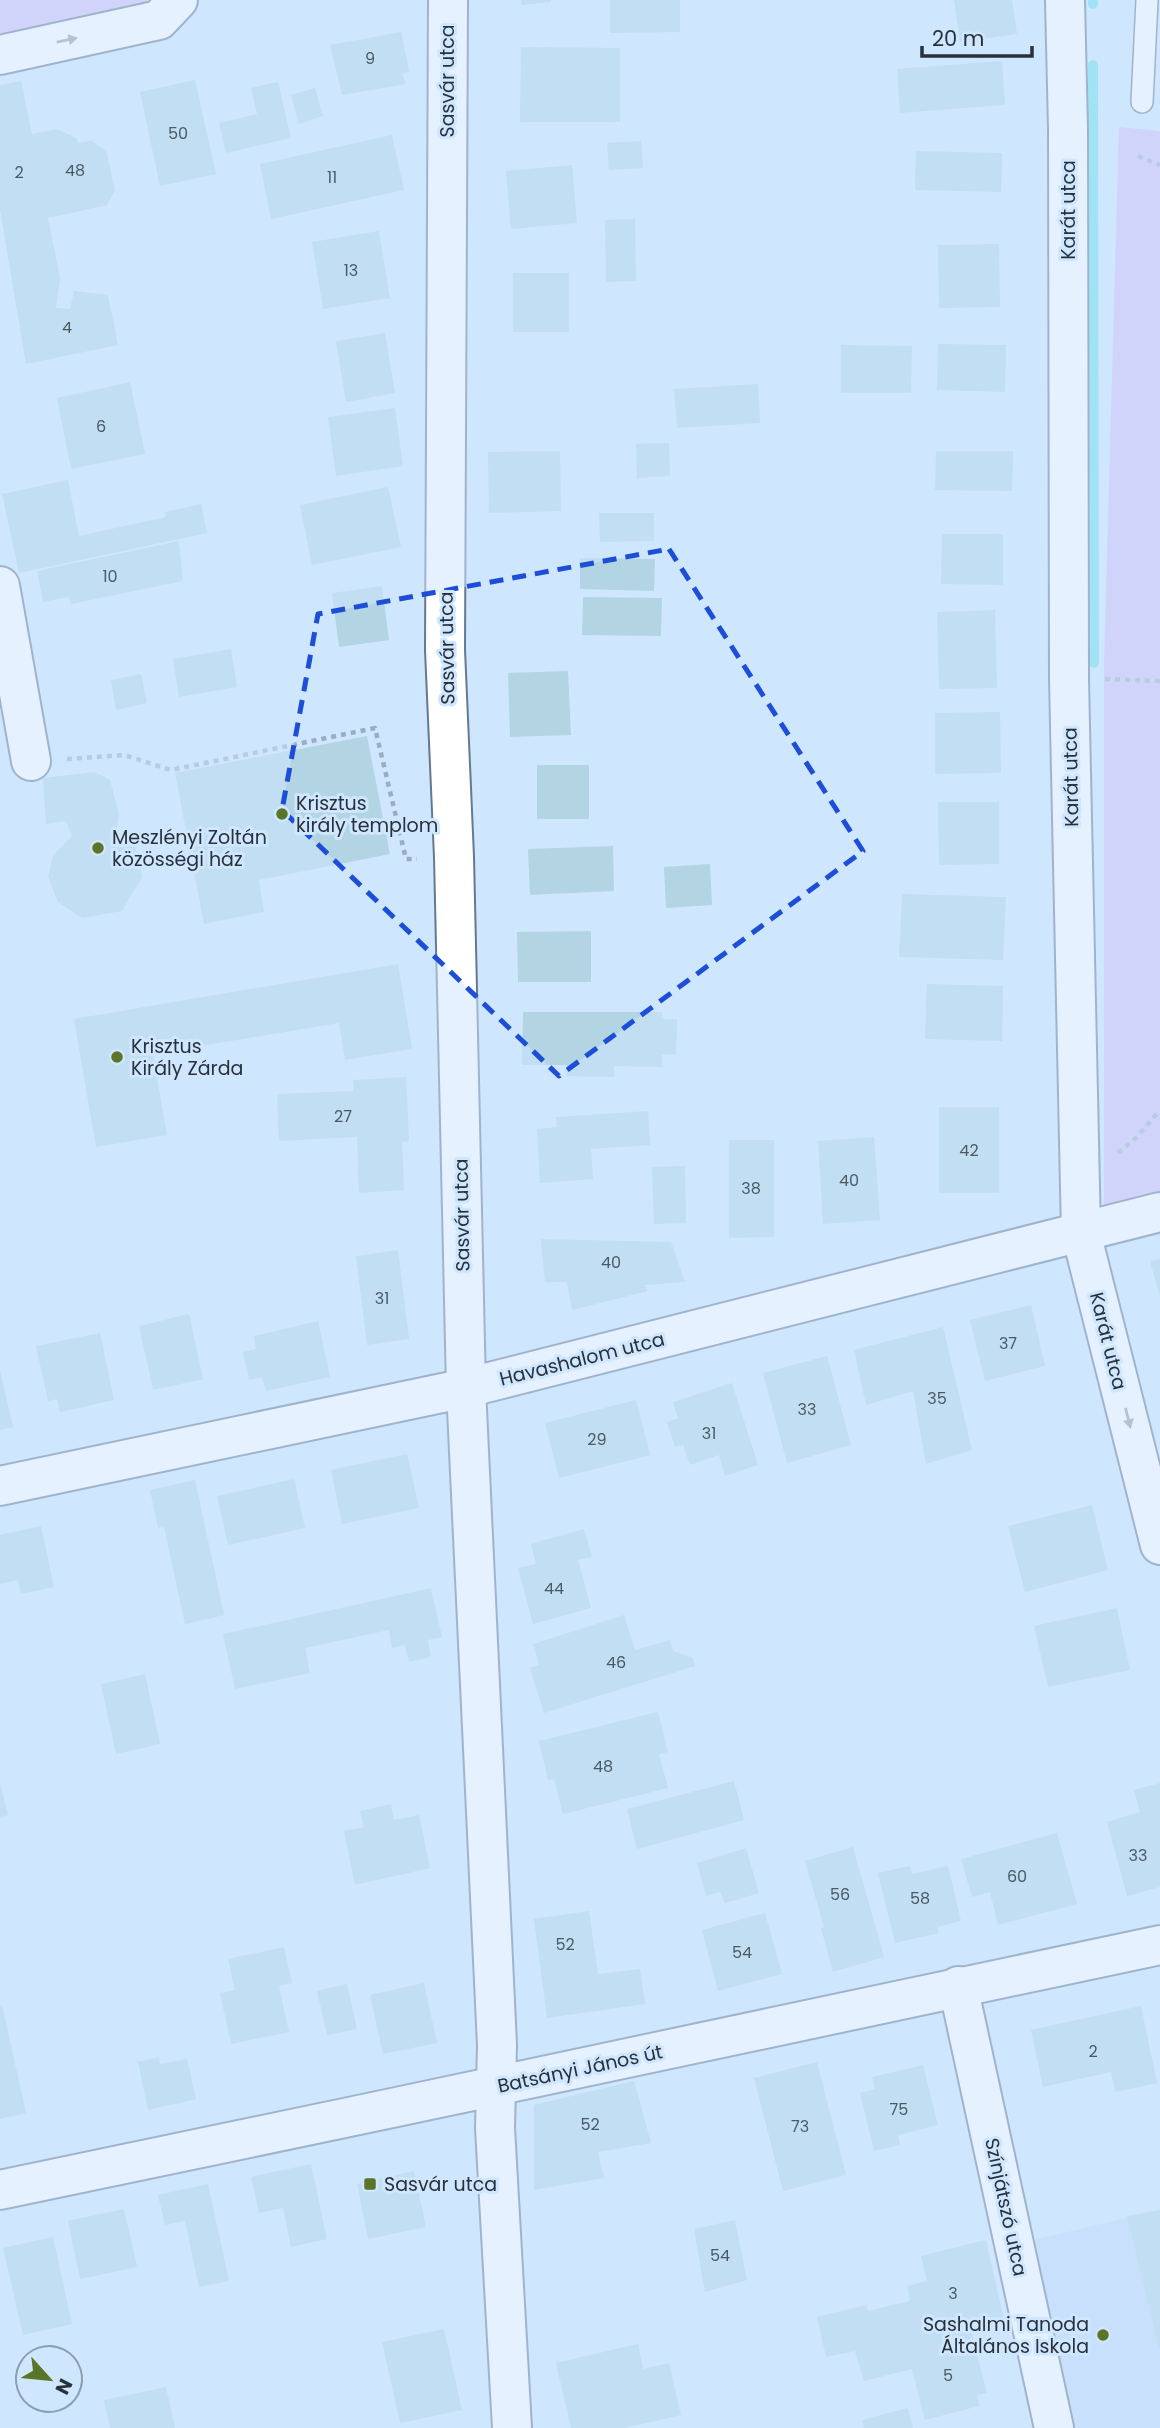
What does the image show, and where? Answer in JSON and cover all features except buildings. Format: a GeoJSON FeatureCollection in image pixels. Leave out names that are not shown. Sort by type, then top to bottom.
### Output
{"type":"FeatureCollection","features":[{"type":"Feature","properties":{"kind":"street"},"geometry":{"type":"LineString","coordinates":[[0,55],[159,20],[178,0]]}},
{"type":"Feature","properties":{"kind":"street","name":"Sasvár utca"},"geometry":{"type":"LineString","coordinates":[[448,0],[446,650],[454,857],[466,1388],[497,2045],[495,2128],[512,2428]]}},
{"type":"Feature","properties":{"kind":"street","name":"Karát utca"},"geometry":{"type":"LineString","coordinates":[[1065,0],[1069,679],[1081,1233],[1160,1545]]}},
{"type":"Feature","properties":{"kind":"street"},"geometry":{"type":"LineString","coordinates":[[0,586],[31,761]]}},
{"type":"Feature","properties":{"kind":"street","name":"Havashalom utca"},"geometry":{"type":"LineString","coordinates":[[0,1486],[466,1388],[1160,1212]]}},
{"type":"Feature","properties":{"kind":"street","name":"Batsányi János út"},"geometry":{"type":"LineString","coordinates":[[0,2190],[496,2087],[1160,1944]]}},
{"type":"Feature","properties":{"kind":"street","name":"Színjátszó utca"},"geometry":{"type":"LineString","coordinates":[[958,1986],[1054,2428]]}},
{"type":"Feature","properties":{"kind":"lane"},"geometry":{"type":"LineString","coordinates":[[1142,102],[1151,14]]}},
{"type":"Feature","properties":{"kind":"path"},"geometry":{"type":"LineString","coordinates":[[1138,156],[1160,165]]}},
{"type":"Feature","properties":{"kind":"path"},"geometry":{"type":"LineString","coordinates":[[1069,679],[1160,681]]}},
{"type":"Feature","properties":{"kind":"path"},"geometry":{"type":"LineString","coordinates":[[31,761],[124,755],[171,770],[375,728],[406,859],[454,857]]}},
{"type":"Feature","properties":{"kind":"path"},"geometry":{"type":"LineString","coordinates":[[1080,1186],[1137,1137],[1160,1110]]}},
{"type":"Feature","properties":{"kind":"highlighted area"},"geometry":{"type":"Polygon","coordinates":[[[669,549],[863,851],[559,1076],[282,810],[318,614],[669,549]]]}},
{"type":"Feature","properties":{"kind":"shaded area"},"geometry":{"type":"Polygon","coordinates":[[[0,0],[159,0],[0,42],[0,0]]]}},
{"type":"Feature","properties":{"kind":"shaded area"},"geometry":{"type":"Polygon","coordinates":[[[1119,127],[1160,131],[1160,1199],[1104,1216],[1104,664],[1119,127]]]}},
{"type":"Feature","properties":{"kind":"shaded area","name":"Sashalmi Tanoda Általános Iskola"},"geometry":{"type":"Polygon","coordinates":[[[1160,2210],[1160,2428],[1067,2428],[1025,2242],[1160,2210]]]}},
{"type":"Feature","properties":{"kind":"waterway"},"geometry":{"type":"LineString","coordinates":[[1093,65],[1094,663]]}},
{"type":"Feature","properties":{"kind":"place","name":"Krisztus király templom"},"geometry":{"type":"Point","coordinates":[282,814]}},
{"type":"Feature","properties":{"kind":"place","name":"Meszlényi Zoltán közösségi ház"},"geometry":{"type":"Point","coordinates":[98,848]}},
{"type":"Feature","properties":{"kind":"place","name":"Krisztus Király Zárda"},"geometry":{"type":"Point","coordinates":[117,1057]}},
{"type":"Feature","properties":{"kind":"place","name":"Sasvár utca"},"geometry":{"type":"Point","coordinates":[370,2184]}},
{"type":"Feature","properties":{"kind":"place","name":"Sashalmi Tanoda Általános Iskola"},"geometry":{"type":"Point","coordinates":[1103,2335]}}]}
